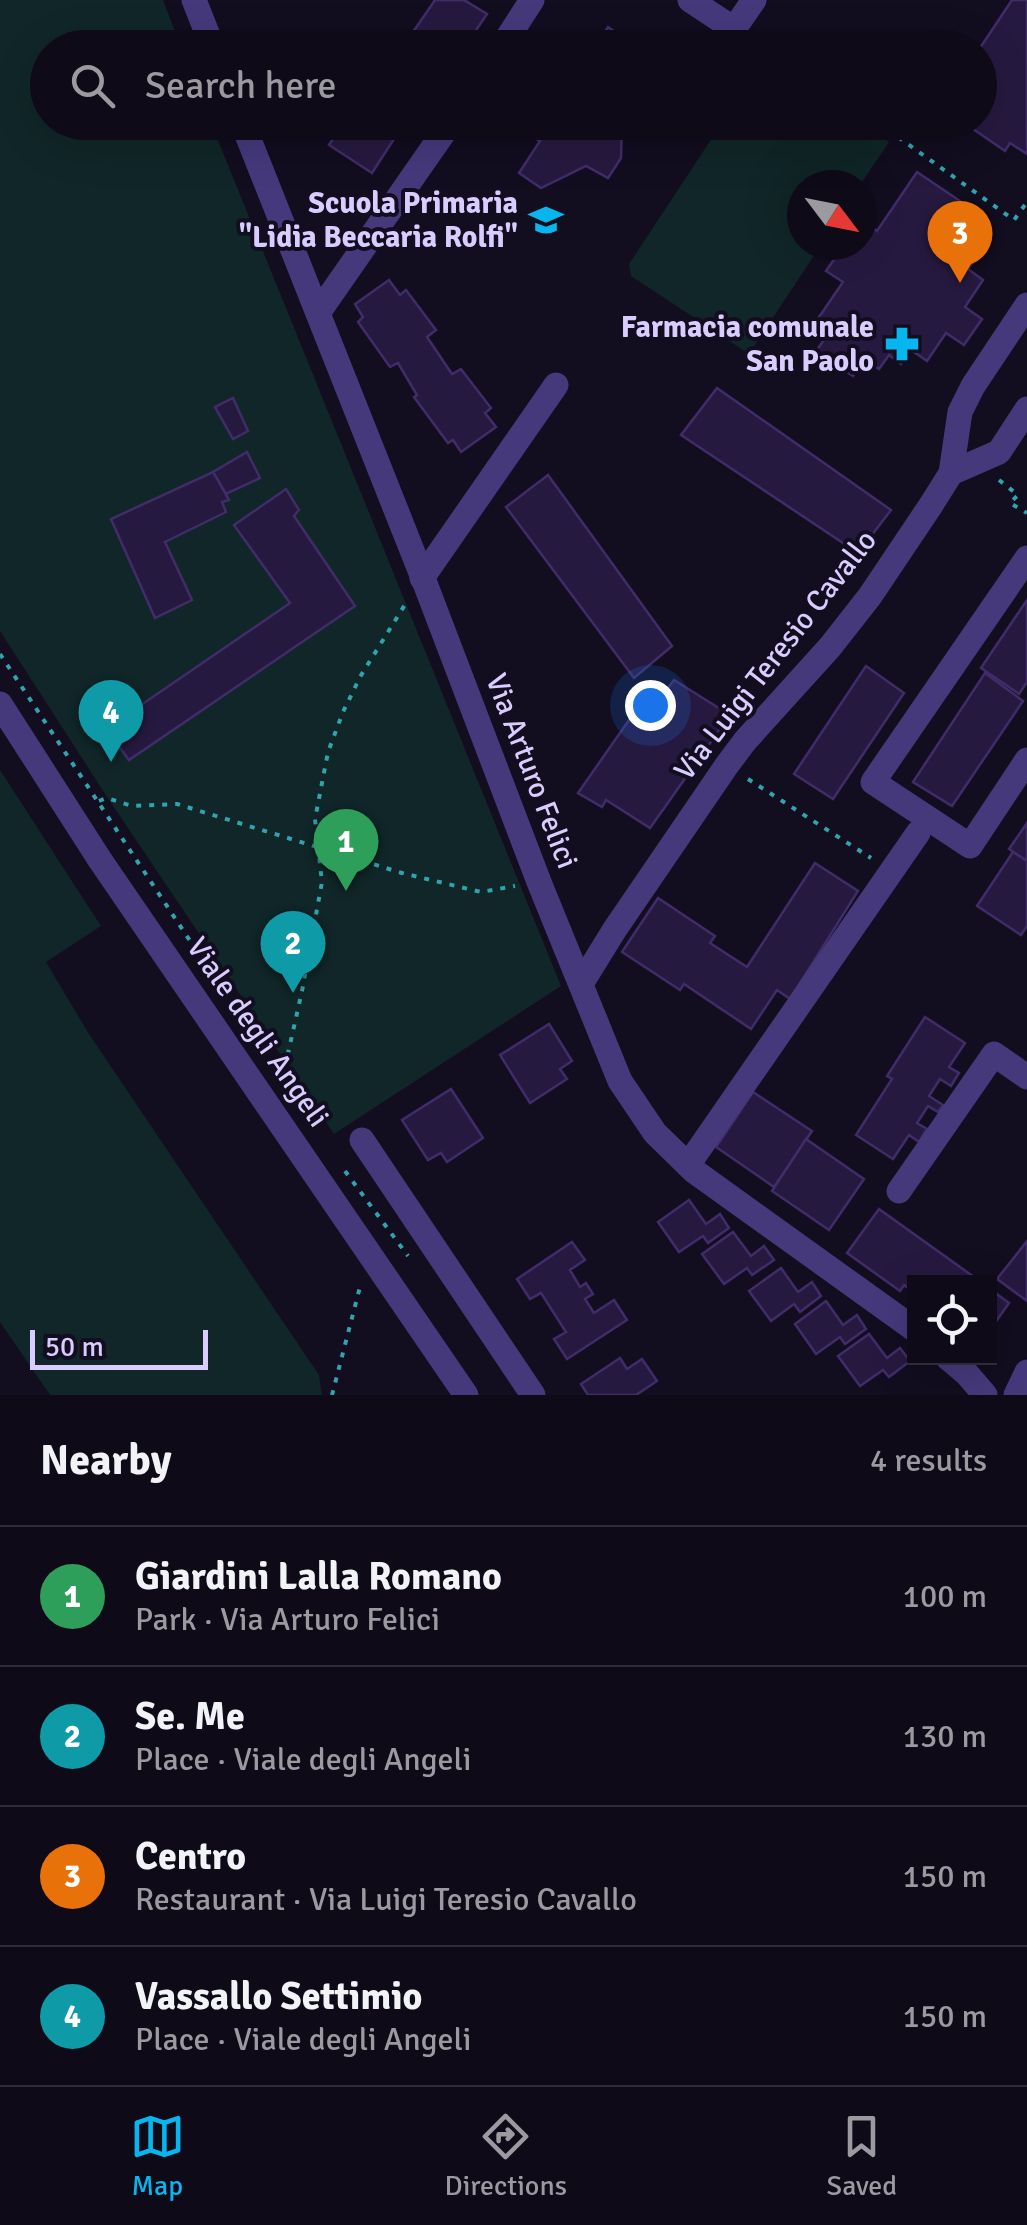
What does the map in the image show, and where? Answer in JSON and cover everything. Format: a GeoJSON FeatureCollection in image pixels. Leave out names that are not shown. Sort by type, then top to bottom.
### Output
{"type":"FeatureCollection","features":[{"type":"Feature","properties":{"kind":"street"},"geometry":{"type":"LineString","coordinates":[[194,0],[206,30]]}},
{"type":"Feature","properties":{"kind":"street"},"geometry":{"type":"LineString","coordinates":[[512,30],[532,0]]}},
{"type":"Feature","properties":{"kind":"street"},"geometry":{"type":"LineString","coordinates":[[690,0],[734,29],[754,0]]}},
{"type":"Feature","properties":{"kind":"street","name":"Via Arturo Felici"},"geometry":{"type":"LineString","coordinates":[[249,140],[620,1081],[655,1133],[688,1165],[907,1324]]}},
{"type":"Feature","properties":{"kind":"street"},"geometry":{"type":"LineString","coordinates":[[318,313],[438,140]]}},
{"type":"Feature","properties":{"kind":"street","name":"Via Luigi Teresio Cavallo"},"geometry":{"type":"LineString","coordinates":[[581,984],[727,765],[830,647],[963,468],[960,412],[1027,305]]}},
{"type":"Feature","properties":{"kind":"street"},"geometry":{"type":"LineString","coordinates":[[423,578],[556,385]]}},
{"type":"Feature","properties":{"kind":"street"},"geometry":{"type":"LineString","coordinates":[[963,468],[998,452],[1027,409]]}},
{"type":"Feature","properties":{"kind":"street"},"geometry":{"type":"LineString","coordinates":[[1027,558],[872,782],[970,846],[1027,760]]}},
{"type":"Feature","properties":{"kind":"street","name":"Viale degli Angeli"},"geometry":{"type":"LineString","coordinates":[[0,704],[100,860],[466,1395]]}},
{"type":"Feature","properties":{"kind":"street"},"geometry":{"type":"LineString","coordinates":[[688,1165],[918,833]]}},
{"type":"Feature","properties":{"kind":"street"},"geometry":{"type":"LineString","coordinates":[[898,1191],[994,1054],[1027,1077]]}},
{"type":"Feature","properties":{"kind":"street"},"geometry":{"type":"LineString","coordinates":[[362,1140],[533,1395]]}},
{"type":"Feature","properties":{"kind":"street"},"geometry":{"type":"LineString","coordinates":[[956,1365],[985,1395]]}},
{"type":"Feature","properties":{"kind":"street"},"geometry":{"type":"LineString","coordinates":[[1016,1395],[1027,1372]]}},
{"type":"Feature","properties":{"kind":"path"},"geometry":{"type":"LineString","coordinates":[[902,140],[1014,220],[1027,202]]}},
{"type":"Feature","properties":{"kind":"path"},"geometry":{"type":"LineString","coordinates":[[963,468],[1018,494],[1010,503],[1027,513]]}},
{"type":"Feature","properties":{"kind":"path"},"geometry":{"type":"LineString","coordinates":[[282,1080],[322,882],[315,819],[328,752],[343,712],[383,637],[423,578]]}},
{"type":"Feature","properties":{"kind":"path"},"geometry":{"type":"LineString","coordinates":[[0,654],[260,1047]]}},
{"type":"Feature","properties":{"kind":"path"},"geometry":{"type":"LineString","coordinates":[[727,765],[892,871]]}},
{"type":"Feature","properties":{"kind":"path"},"geometry":{"type":"LineString","coordinates":[[97,801],[108,798],[132,806],[177,804],[402,874],[481,892],[539,882]]}},
{"type":"Feature","properties":{"kind":"path"},"geometry":{"type":"LineString","coordinates":[[338,1162],[412,1262]]}},
{"type":"Feature","properties":{"kind":"path"},"geometry":{"type":"LineString","coordinates":[[332,1395],[372,1255]]}},
{"type":"Feature","properties":{"kind":"green space"},"geometry":{"type":"Polygon","coordinates":[[[0,0],[163,0],[174,30],[30,30],[30,140],[218,140],[561,986],[334,1134],[0,631],[0,0]]]}},
{"type":"Feature","properties":{"kind":"green space"},"geometry":{"type":"Polygon","coordinates":[[[711,140],[889,142],[870,170],[787,170],[787,260],[811,260],[749,354],[631,276],[629,264],[711,140]]]}},
{"type":"Feature","properties":{"kind":"green space"},"geometry":{"type":"Polygon","coordinates":[[[0,770],[101,926],[46,962],[89,1034],[319,1375],[322,1395],[50,1395],[0,1322],[0,770]]]}},
{"type":"Feature","properties":{"kind":"building"},"geometry":{"type":"Polygon","coordinates":[[[435,0],[464,0],[487,14],[476,30],[414,30],[435,0]]]}},
{"type":"Feature","properties":{"kind":"building"},"geometry":{"type":"Polygon","coordinates":[[[1012,0],[1027,0],[1027,154],[1010,143],[1005,151],[989,140],[997,140],[997,30],[992,30],[1012,0]]]}},
{"type":"Feature","properties":{"kind":"building"},"geometry":{"type":"Polygon","coordinates":[[[332,140],[393,140],[372,173],[329,145],[332,140]]]}},
{"type":"Feature","properties":{"kind":"building"},"geometry":{"type":"Polygon","coordinates":[[[622,140],[621,158],[608,178],[586,166],[541,188],[519,173],[540,141],[622,140]]]}},
{"type":"Feature","properties":{"kind":"building"},"geometry":{"type":"Polygon","coordinates":[[[917,172],[966,205],[958,216],[974,227],[962,244],[978,255],[968,269],[983,280],[965,307],[982,319],[964,345],[946,333],[927,361],[911,350],[901,364],[889,355],[879,369],[864,359],[853,376],[816,351],[829,333],[815,323],[843,282],[826,271],[834,260],[877,260],[877,231],[917,172]]]}},
{"type":"Feature","properties":{"kind":"building"},"geometry":{"type":"Polygon","coordinates":[[[389,280],[400,295],[406,290],[436,330],[427,337],[452,374],[461,369],[491,408],[485,413],[496,427],[461,452],[453,440],[448,443],[414,397],[417,395],[398,363],[390,367],[358,322],[363,317],[355,304],[389,280]]]}},
{"type":"Feature","properties":{"kind":"building"},"geometry":{"type":"Polygon","coordinates":[[[717,388],[891,510],[858,553],[681,435],[717,388]]]}},
{"type":"Feature","properties":{"kind":"building"},"geometry":{"type":"Polygon","coordinates":[[[233,398],[248,431],[233,439],[215,407],[233,398]]]}},
{"type":"Feature","properties":{"kind":"building"},"geometry":{"type":"Polygon","coordinates":[[[247,452],[260,478],[226,494],[213,472],[247,452]]]}},
{"type":"Feature","properties":{"kind":"building"},"geometry":{"type":"Polygon","coordinates":[[[213,472],[229,500],[222,502],[226,512],[165,542],[192,600],[155,618],[111,519],[213,472]]]}},
{"type":"Feature","properties":{"kind":"building"},"geometry":{"type":"Polygon","coordinates":[[[548,475],[672,646],[634,678],[506,507],[548,475]]]}},
{"type":"Feature","properties":{"kind":"building"},"geometry":{"type":"Polygon","coordinates":[[[286,489],[299,510],[294,516],[355,606],[129,760],[106,729],[290,603],[234,525],[286,489]]]}},
{"type":"Feature","properties":{"kind":"building"},"geometry":{"type":"Polygon","coordinates":[[[1027,600],[1027,682],[1019,694],[981,668],[1027,600]]]}},
{"type":"Feature","properties":{"kind":"building"},"geometry":{"type":"Polygon","coordinates":[[[866,666],[904,693],[833,799],[794,774],[866,666]]]}},
{"type":"Feature","properties":{"kind":"building"},"geometry":{"type":"Polygon","coordinates":[[[985,673],[1023,701],[952,806],[913,782],[985,673]]]}},
{"type":"Feature","properties":{"kind":"building"},"geometry":{"type":"Polygon","coordinates":[[[674,680],[730,715],[650,828],[606,800],[602,807],[578,793],[629,720],[649,713],[674,680]]]}},
{"type":"Feature","properties":{"kind":"building"},"geometry":{"type":"Polygon","coordinates":[[[1027,823],[1027,861],[1009,849],[1027,823]]]}},
{"type":"Feature","properties":{"kind":"building"},"geometry":{"type":"Polygon","coordinates":[[[1013,852],[1027,861],[1027,926],[1021,935],[977,906],[1013,852]]]}},
{"type":"Feature","properties":{"kind":"building"},"geometry":{"type":"Polygon","coordinates":[[[815,863],[858,891],[790,999],[777,990],[751,1029],[684,984],[680,990],[622,952],[658,898],[715,936],[710,943],[747,967],[815,863]]]}},
{"type":"Feature","properties":{"kind":"building"},"geometry":{"type":"Polygon","coordinates":[[[925,1017],[965,1043],[949,1067],[959,1073],[951,1086],[940,1079],[929,1096],[943,1105],[938,1112],[928,1106],[917,1123],[927,1129],[919,1142],[909,1135],[893,1159],[856,1135],[892,1079],[887,1076],[925,1017]]]}},
{"type":"Feature","properties":{"kind":"building"},"geometry":{"type":"Polygon","coordinates":[[[549,1024],[572,1061],[560,1069],[567,1079],[530,1103],[500,1055],[549,1024]]]}},
{"type":"Feature","properties":{"kind":"building"},"geometry":{"type":"Polygon","coordinates":[[[451,1089],[483,1138],[447,1162],[441,1153],[428,1160],[402,1120],[451,1089]]]}},
{"type":"Feature","properties":{"kind":"building"},"geometry":{"type":"Polygon","coordinates":[[[753,1092],[812,1131],[774,1187],[716,1147],[753,1092]]]}},
{"type":"Feature","properties":{"kind":"building"},"geometry":{"type":"Polygon","coordinates":[[[806,1139],[864,1179],[829,1230],[772,1191],[806,1139]]]}},
{"type":"Feature","properties":{"kind":"building"},"geometry":{"type":"Polygon","coordinates":[[[689,1200],[706,1224],[720,1214],[729,1228],[708,1243],[703,1236],[679,1252],[658,1222],[689,1200]]]}},
{"type":"Feature","properties":{"kind":"building"},"geometry":{"type":"Polygon","coordinates":[[[879,1209],[971,1275],[907,1275],[907,1287],[904,1285],[900,1291],[847,1253],[879,1209]]]}},
{"type":"Feature","properties":{"kind":"building"},"geometry":{"type":"Polygon","coordinates":[[[733,1232],[751,1256],[764,1246],[774,1260],[752,1275],[747,1268],[724,1284],[702,1254],[733,1232]]]}},
{"type":"Feature","properties":{"kind":"building"},"geometry":{"type":"Polygon","coordinates":[[[1027,1241],[1027,1301],[997,1279],[1027,1241]]]}},
{"type":"Feature","properties":{"kind":"building"},"geometry":{"type":"Polygon","coordinates":[[[572,1242],[585,1260],[570,1270],[580,1287],[586,1283],[593,1294],[585,1299],[594,1313],[614,1300],[627,1320],[567,1359],[554,1339],[566,1332],[541,1293],[530,1299],[517,1279],[572,1242]]]}},
{"type":"Feature","properties":{"kind":"building"},"geometry":{"type":"Polygon","coordinates":[[[781,1268],[798,1292],[812,1282],[821,1296],[800,1312],[794,1304],[771,1321],[749,1291],[781,1268]]]}},
{"type":"Feature","properties":{"kind":"building"},"geometry":{"type":"Polygon","coordinates":[[[997,1294],[1009,1303],[997,1320],[997,1294]]]}},
{"type":"Feature","properties":{"kind":"building"},"geometry":{"type":"Polygon","coordinates":[[[826,1301],[843,1325],[857,1315],[866,1329],[845,1344],[840,1337],[816,1354],[795,1324],[826,1301]]]}},
{"type":"Feature","properties":{"kind":"building"},"geometry":{"type":"Polygon","coordinates":[[[869,1334],[887,1358],[900,1348],[907,1363],[889,1377],[883,1370],[860,1386],[838,1356],[869,1334]]]}},
{"type":"Feature","properties":{"kind":"building"},"geometry":{"type":"Polygon","coordinates":[[[620,1358],[627,1369],[642,1359],[657,1381],[636,1395],[588,1395],[581,1384],[620,1358]]]}},
{"type":"Feature","properties":{"kind":"place","name":"Scuola Primaria \"Lidia Beccaria Rolfi\""},"geometry":{"type":"Point","coordinates":[546,220]}},
{"type":"Feature","properties":{"kind":"place","name":"Centro"},"geometry":{"type":"Point","coordinates":[960,283]}},
{"type":"Feature","properties":{"kind":"place","name":"Farmacia comunale San Paolo"},"geometry":{"type":"Point","coordinates":[902,344]}},
{"type":"Feature","properties":{"kind":"place","name":"Vassallo Settimio"},"geometry":{"type":"Point","coordinates":[111,762]}},
{"type":"Feature","properties":{"kind":"place","name":"Giardini Lalla Romano"},"geometry":{"type":"Point","coordinates":[346,891]}},
{"type":"Feature","properties":{"kind":"place","name":"Se. Me"},"geometry":{"type":"Point","coordinates":[293,993]}}]}
